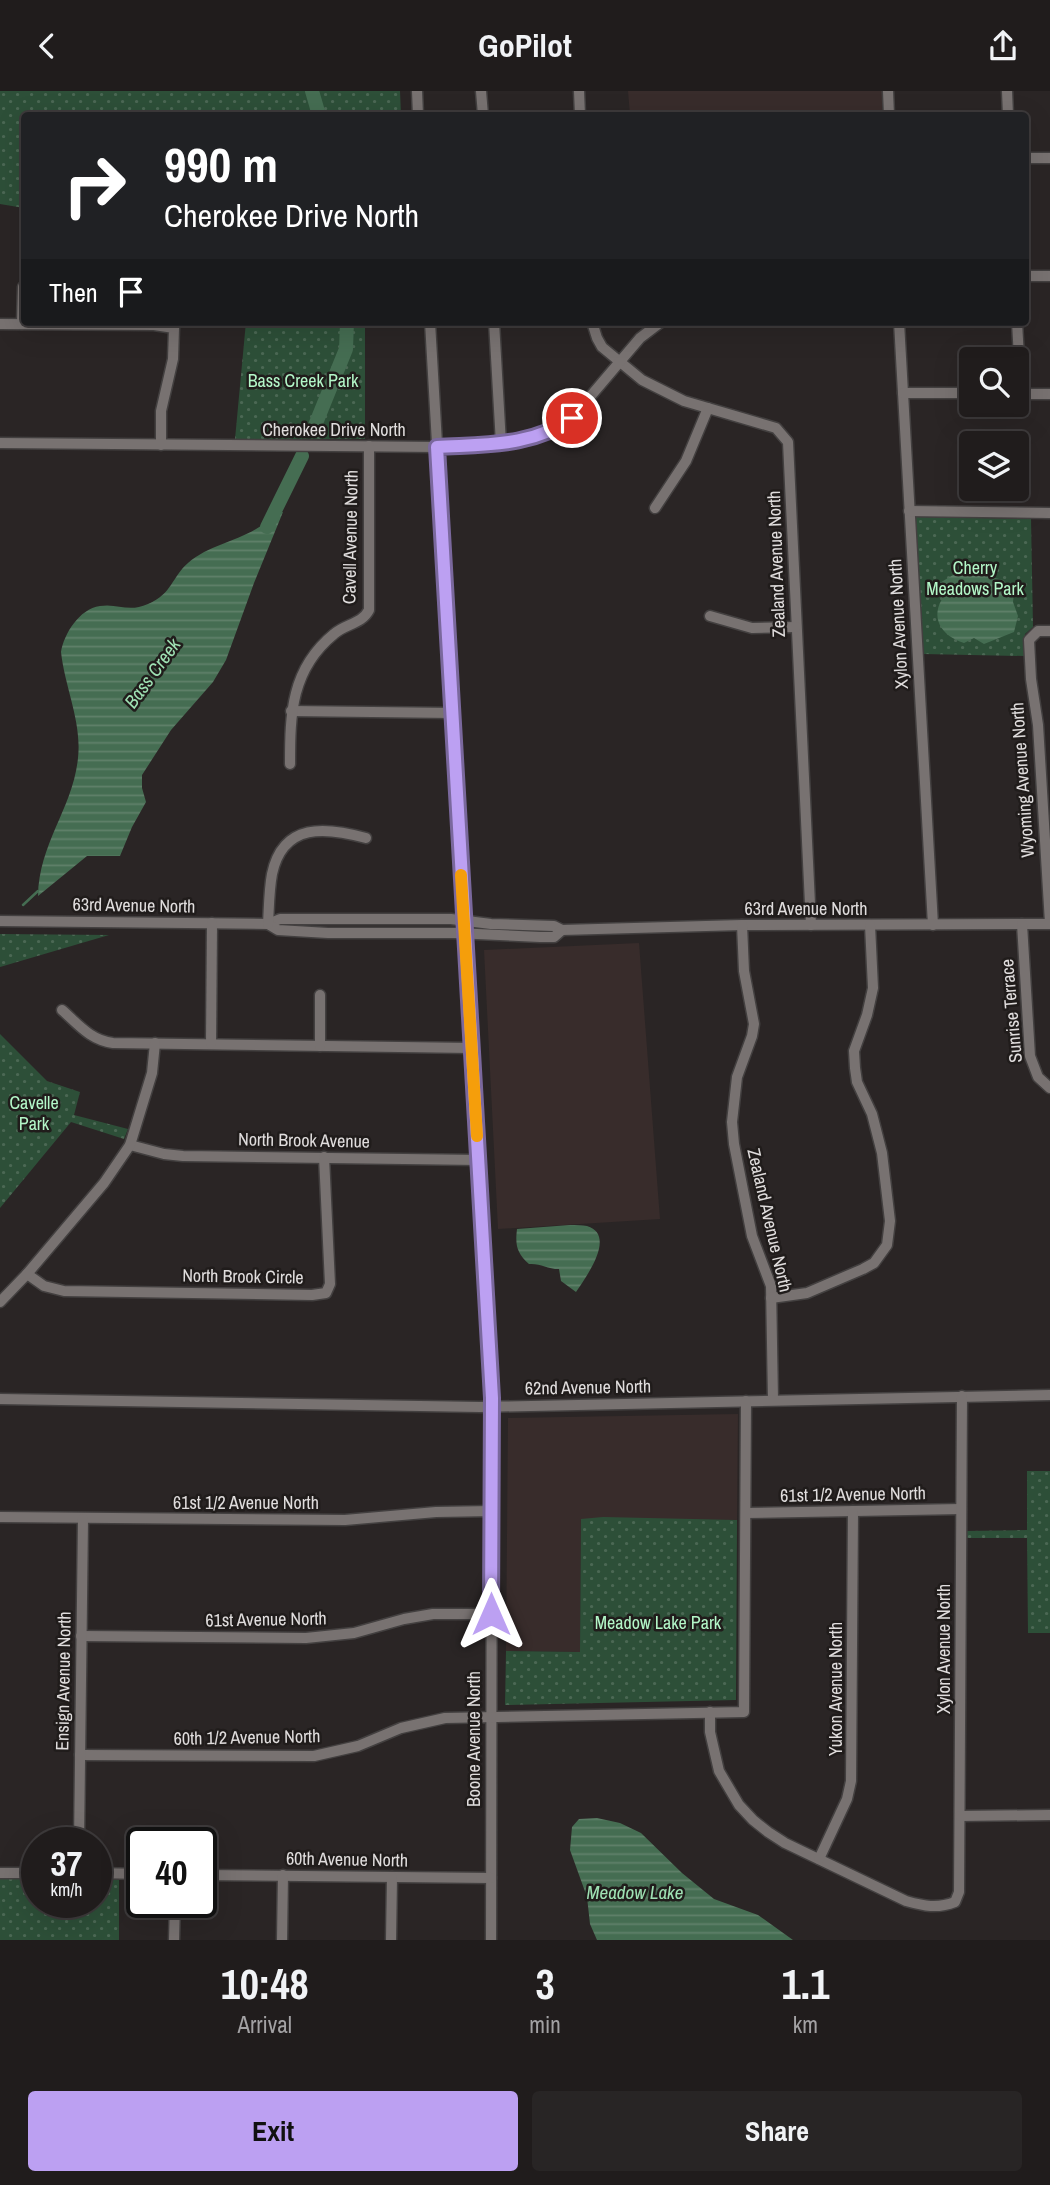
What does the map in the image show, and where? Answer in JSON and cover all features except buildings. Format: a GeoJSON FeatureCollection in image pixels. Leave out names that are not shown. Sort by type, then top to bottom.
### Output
{"type":"FeatureCollection","features":[{"type":"Feature","properties":{"kind":"street"},"geometry":{"type":"LineString","coordinates":[[417,91],[418,112]]}},
{"type":"Feature","properties":{"kind":"street"},"geometry":{"type":"LineString","coordinates":[[481,91],[483,112]]}},
{"type":"Feature","properties":{"kind":"street"},"geometry":{"type":"LineString","coordinates":[[579,91],[580,112]]}},
{"type":"Feature","properties":{"kind":"street"},"geometry":{"type":"LineString","coordinates":[[888,91],[889,112]]}},
{"type":"Feature","properties":{"kind":"street"},"geometry":{"type":"LineString","coordinates":[[1007,91],[1008,112]]}},
{"type":"Feature","properties":{"kind":"street"},"geometry":{"type":"LineString","coordinates":[[1029,158],[1050,158]]}},
{"type":"Feature","properties":{"kind":"street"},"geometry":{"type":"LineString","coordinates":[[1029,276],[1050,276]]}},
{"type":"Feature","properties":{"kind":"street"},"geometry":{"type":"LineString","coordinates":[[0,324],[21,324]]}},
{"type":"Feature","properties":{"kind":"street"},"geometry":{"type":"LineString","coordinates":[[161,326],[174,328],[173,359],[162,411],[161,445]]}},
{"type":"Feature","properties":{"kind":"street","name":"Boone Avenue North"},"geometry":{"type":"LineString","coordinates":[[430,326],[493,1407],[491,1940]]}},
{"type":"Feature","properties":{"kind":"street"},"geometry":{"type":"LineString","coordinates":[[494,326],[501,444]]}},
{"type":"Feature","properties":{"kind":"street","name":"Zealand Avenue North"},"geometry":{"type":"LineString","coordinates":[[593,326],[602,347],[642,380],[671,396],[776,428],[788,442],[811,925]]}},
{"type":"Feature","properties":{"kind":"street","name":"Cherokee Drive North"},"geometry":{"type":"LineString","coordinates":[[0,443],[437,447],[527,440],[558,428],[584,406],[618,362],[640,338],[656,326]]}},
{"type":"Feature","properties":{"kind":"street","name":"Xylon Avenue North"},"geometry":{"type":"LineString","coordinates":[[899,326],[933,925]]}},
{"type":"Feature","properties":{"kind":"street"},"geometry":{"type":"LineString","coordinates":[[1017,326],[1018,347]]}},
{"type":"Feature","properties":{"kind":"street"},"geometry":{"type":"LineString","coordinates":[[903,393],[959,393]]}},
{"type":"Feature","properties":{"kind":"street"},"geometry":{"type":"LineString","coordinates":[[1029,394],[1050,394]]}},
{"type":"Feature","properties":{"kind":"street"},"geometry":{"type":"LineString","coordinates":[[655,508],[693,449],[708,408]]}},
{"type":"Feature","properties":{"kind":"street","name":"Cavell Avenue North"},"geometry":{"type":"LineString","coordinates":[[290,764],[291,711],[295,689],[302,674],[327,639],[361,619],[369,610],[369,446]]}},
{"type":"Feature","properties":{"kind":"street"},"geometry":{"type":"LineString","coordinates":[[909,511],[1050,513]]}},
{"type":"Feature","properties":{"kind":"street"},"geometry":{"type":"LineString","coordinates":[[710,616],[752,628],[796,628]]}},
{"type":"Feature","properties":{"kind":"street","name":"Wyoming Avenue North"},"geometry":{"type":"LineString","coordinates":[[1050,631],[1038,631],[1029,640],[1031,679],[1038,725],[1050,924]]}},
{"type":"Feature","properties":{"kind":"street"},"geometry":{"type":"LineString","coordinates":[[291,711],[453,713]]}},
{"type":"Feature","properties":{"kind":"street"},"geometry":{"type":"LineString","coordinates":[[268,924],[272,875],[281,851],[290,841],[301,834],[324,830],[366,838]]}},
{"type":"Feature","properties":{"kind":"street","name":"63rd Avenue North"},"geometry":{"type":"LineString","coordinates":[[0,921],[268,924],[280,919],[464,919],[491,924],[554,926],[562,930],[742,925],[1050,924]]}},
{"type":"Feature","properties":{"kind":"street"},"geometry":{"type":"LineString","coordinates":[[211,1044],[212,923]]}},
{"type":"Feature","properties":{"kind":"street","name":"63rd Avenue North"},"geometry":{"type":"LineString","coordinates":[[268,924],[278,930],[328,933],[467,933],[554,937],[562,930]]}},
{"type":"Feature","properties":{"kind":"street","name":"Sunrise Terrace"},"geometry":{"type":"LineString","coordinates":[[1022,924],[1030,1056],[1038,1077],[1050,1088]]}},
{"type":"Feature","properties":{"kind":"street","name":"Zealand Avenue North"},"geometry":{"type":"LineString","coordinates":[[742,925],[744,971],[754,1024],[737,1077],[732,1122],[752,1236],[768,1274],[773,1400]]}},
{"type":"Feature","properties":{"kind":"street"},"geometry":{"type":"LineString","coordinates":[[771,1298],[807,1293],[863,1269],[874,1263],[887,1244],[890,1221],[882,1153],[872,1114],[862,1095],[854,1051],[873,988],[870,925]]}},
{"type":"Feature","properties":{"kind":"street"},"geometry":{"type":"LineString","coordinates":[[320,995],[320,1046]]}},
{"type":"Feature","properties":{"kind":"street"},"geometry":{"type":"LineString","coordinates":[[62,1010],[96,1039],[113,1043],[472,1048]]}},
{"type":"Feature","properties":{"kind":"street"},"geometry":{"type":"LineString","coordinates":[[0,1302],[104,1183],[130,1145],[150,1082],[155,1043]]}},
{"type":"Feature","properties":{"kind":"street","name":"North Brook Avenue"},"geometry":{"type":"LineString","coordinates":[[130,1145],[183,1156],[479,1160]]}},
{"type":"Feature","properties":{"kind":"street","name":"North Brook Circle"},"geometry":{"type":"LineString","coordinates":[[27,1274],[44,1286],[64,1291],[312,1295],[326,1293],[330,1284],[324,1157]]}},
{"type":"Feature","properties":{"kind":"street","name":"62nd Avenue North"},"geometry":{"type":"LineString","coordinates":[[0,1399],[493,1407],[1050,1395]]}},
{"type":"Feature","properties":{"kind":"street","name":"Xylon Avenue North"},"geometry":{"type":"LineString","coordinates":[[818,1859],[915,1903],[942,1907],[955,1902],[959,1892],[962,1396]]}},
{"type":"Feature","properties":{"kind":"street"},"geometry":{"type":"LineString","coordinates":[[746,1401],[746,1513]]}},
{"type":"Feature","properties":{"kind":"street","name":"61st 1/2 Avenue North"},"geometry":{"type":"LineString","coordinates":[[746,1513],[961,1510]]}},
{"type":"Feature","properties":{"kind":"street","name":"61st 1/2 Avenue North"},"geometry":{"type":"LineString","coordinates":[[0,1517],[345,1520],[436,1512],[492,1511]]}},
{"type":"Feature","properties":{"kind":"street","name":"Yukon Avenue North"},"geometry":{"type":"LineString","coordinates":[[818,1859],[847,1799],[851,1781],[853,1511]]}},
{"type":"Feature","properties":{"kind":"street","name":"60th 1/2 Avenue North"},"geometry":{"type":"LineString","coordinates":[[80,1755],[314,1756],[358,1746],[423,1721],[445,1718],[744,1712],[746,1513]]}},
{"type":"Feature","properties":{"kind":"street","name":"Ensign Avenue North"},"geometry":{"type":"LineString","coordinates":[[79,1827],[83,1519]]}},
{"type":"Feature","properties":{"kind":"street","name":"61st Avenue North"},"geometry":{"type":"LineString","coordinates":[[81,1636],[306,1638],[354,1633],[433,1614],[491,1614]]}},
{"type":"Feature","properties":{"kind":"street"},"geometry":{"type":"LineString","coordinates":[[710,1712],[710,1732],[719,1771],[739,1805],[768,1832],[818,1859]]}},
{"type":"Feature","properties":{"kind":"street"},"geometry":{"type":"LineString","coordinates":[[960,1816],[1050,1815]]}},
{"type":"Feature","properties":{"kind":"street"},"geometry":{"type":"LineString","coordinates":[[0,1873],[21,1873]]}},
{"type":"Feature","properties":{"kind":"street","name":"60th Avenue North"},"geometry":{"type":"LineString","coordinates":[[217,1875],[491,1878]]}},
{"type":"Feature","properties":{"kind":"street"},"geometry":{"type":"LineString","coordinates":[[282,1940],[283,1875]]}},
{"type":"Feature","properties":{"kind":"street"},"geometry":{"type":"LineString","coordinates":[[391,1940],[392,1877]]}},
{"type":"Feature","properties":{"kind":"street"},"geometry":{"type":"LineString","coordinates":[[174,1940],[175,1918]]}},
{"type":"Feature","properties":{"kind":"shaded area"},"geometry":{"type":"Polygon","coordinates":[[[628,91],[882,91],[882,112],[630,112],[628,91]]]}},
{"type":"Feature","properties":{"kind":"shaded area"},"geometry":{"type":"Polygon","coordinates":[[[639,943],[660,1219],[498,1229],[484,950],[639,943]]]}},
{"type":"Feature","properties":{"kind":"shaded area"},"geometry":{"type":"Polygon","coordinates":[[[738,1414],[737,1520],[581,1519],[580,1652],[506,1651],[508,1418],[738,1414]]]}},
{"type":"Feature","properties":{"kind":"green space"},"geometry":{"type":"Polygon","coordinates":[[[0,91],[400,91],[401,112],[21,112],[21,208],[0,204],[0,91]]]}},
{"type":"Feature","properties":{"kind":"green space","name":"Bass Creek Park"},"geometry":{"type":"Polygon","coordinates":[[[246,326],[365,326],[365,439],[235,439],[246,326]]]}},
{"type":"Feature","properties":{"kind":"green space","name":"Cherry Meadows Park"},"geometry":{"type":"Polygon","coordinates":[[[914,517],[1031,519],[1033,627],[1025,634],[1024,656],[923,654],[914,517]]]}},
{"type":"Feature","properties":{"kind":"green space"},"geometry":{"type":"Polygon","coordinates":[[[0,934],[109,935],[0,967],[0,934]]]}},
{"type":"Feature","properties":{"kind":"green space","name":"Cavelle Park"},"geometry":{"type":"Polygon","coordinates":[[[0,1034],[47,1081],[80,1092],[74,1115],[128,1129],[124,1139],[71,1122],[0,1208],[0,1034]]]}},
{"type":"Feature","properties":{"kind":"green space"},"geometry":{"type":"Polygon","coordinates":[[[1027,1471],[1050,1471],[1050,1633],[1028,1633],[1027,1538],[965,1538],[966,1531],[1027,1530],[1027,1471]]]}},
{"type":"Feature","properties":{"kind":"green space","name":"Meadow Lake Park"},"geometry":{"type":"Polygon","coordinates":[[[603,1517],[737,1520],[736,1700],[505,1705],[506,1651],[580,1652],[581,1519],[603,1517]]]}},
{"type":"Feature","properties":{"kind":"green space"},"geometry":{"type":"Polygon","coordinates":[[[0,1878],[21,1878],[21,1918],[112,1918],[112,1879],[119,1879],[119,1940],[0,1940],[0,1878]]]}},
{"type":"Feature","properties":{"kind":"water"},"geometry":{"type":"Polygon","coordinates":[[[283,512],[226,660],[213,682],[171,730],[142,775],[146,802],[120,856],[87,856],[38,896],[44,859],[70,793],[78,758],[78,731],[61,652],[69,630],[79,617],[92,608],[106,605],[135,608],[156,600],[182,569],[198,555],[255,530],[276,513],[283,512]]]}},
{"type":"Feature","properties":{"kind":"water"},"geometry":{"type":"Polygon","coordinates":[[[980,574],[1003,580],[1014,591],[1013,602],[1018,616],[1014,632],[984,644],[974,638],[964,643],[949,636],[940,625],[938,611],[944,596],[938,584],[953,575],[980,574]]]}},
{"type":"Feature","properties":{"kind":"water"},"geometry":{"type":"Polygon","coordinates":[[[587,1226],[596,1231],[599,1238],[596,1257],[576,1292],[561,1281],[559,1269],[529,1264],[519,1253],[516,1240],[517,1229],[587,1226]]]}},
{"type":"Feature","properties":{"kind":"water","name":"Meadow Lake"},"geometry":{"type":"Polygon","coordinates":[[[597,1818],[620,1823],[641,1833],[682,1873],[714,1899],[758,1915],[793,1940],[597,1940],[590,1924],[587,1897],[570,1850],[572,1827],[579,1819],[597,1818]]]}},
{"type":"Feature","properties":{"kind":"waterway","name":"Bass Creek"},"geometry":{"type":"LineString","coordinates":[[312,91],[318,112]]}},
{"type":"Feature","properties":{"kind":"waterway","name":"Bass Creek"},"geometry":{"type":"LineString","coordinates":[[314,428],[346,349],[347,326]]}},
{"type":"Feature","properties":{"kind":"waterway","name":"Bass Creek"},"geometry":{"type":"LineString","coordinates":[[267,527],[302,456]]}},
{"type":"Feature","properties":{"kind":"waterway","name":"Bass Creek"},"geometry":{"type":"LineString","coordinates":[[23,905],[38,891]]}},
{"type":"Feature","properties":{"kind":"slow traffic"},"geometry":{"type":"LineString","coordinates":[[461,875],[467,933],[477,1136]]}},
{"type":"Feature","properties":{"kind":"route"},"geometry":{"type":"LineString","coordinates":[[491,1614],[492,1398],[437,447],[515,443],[544,435],[572,418]]}}]}
